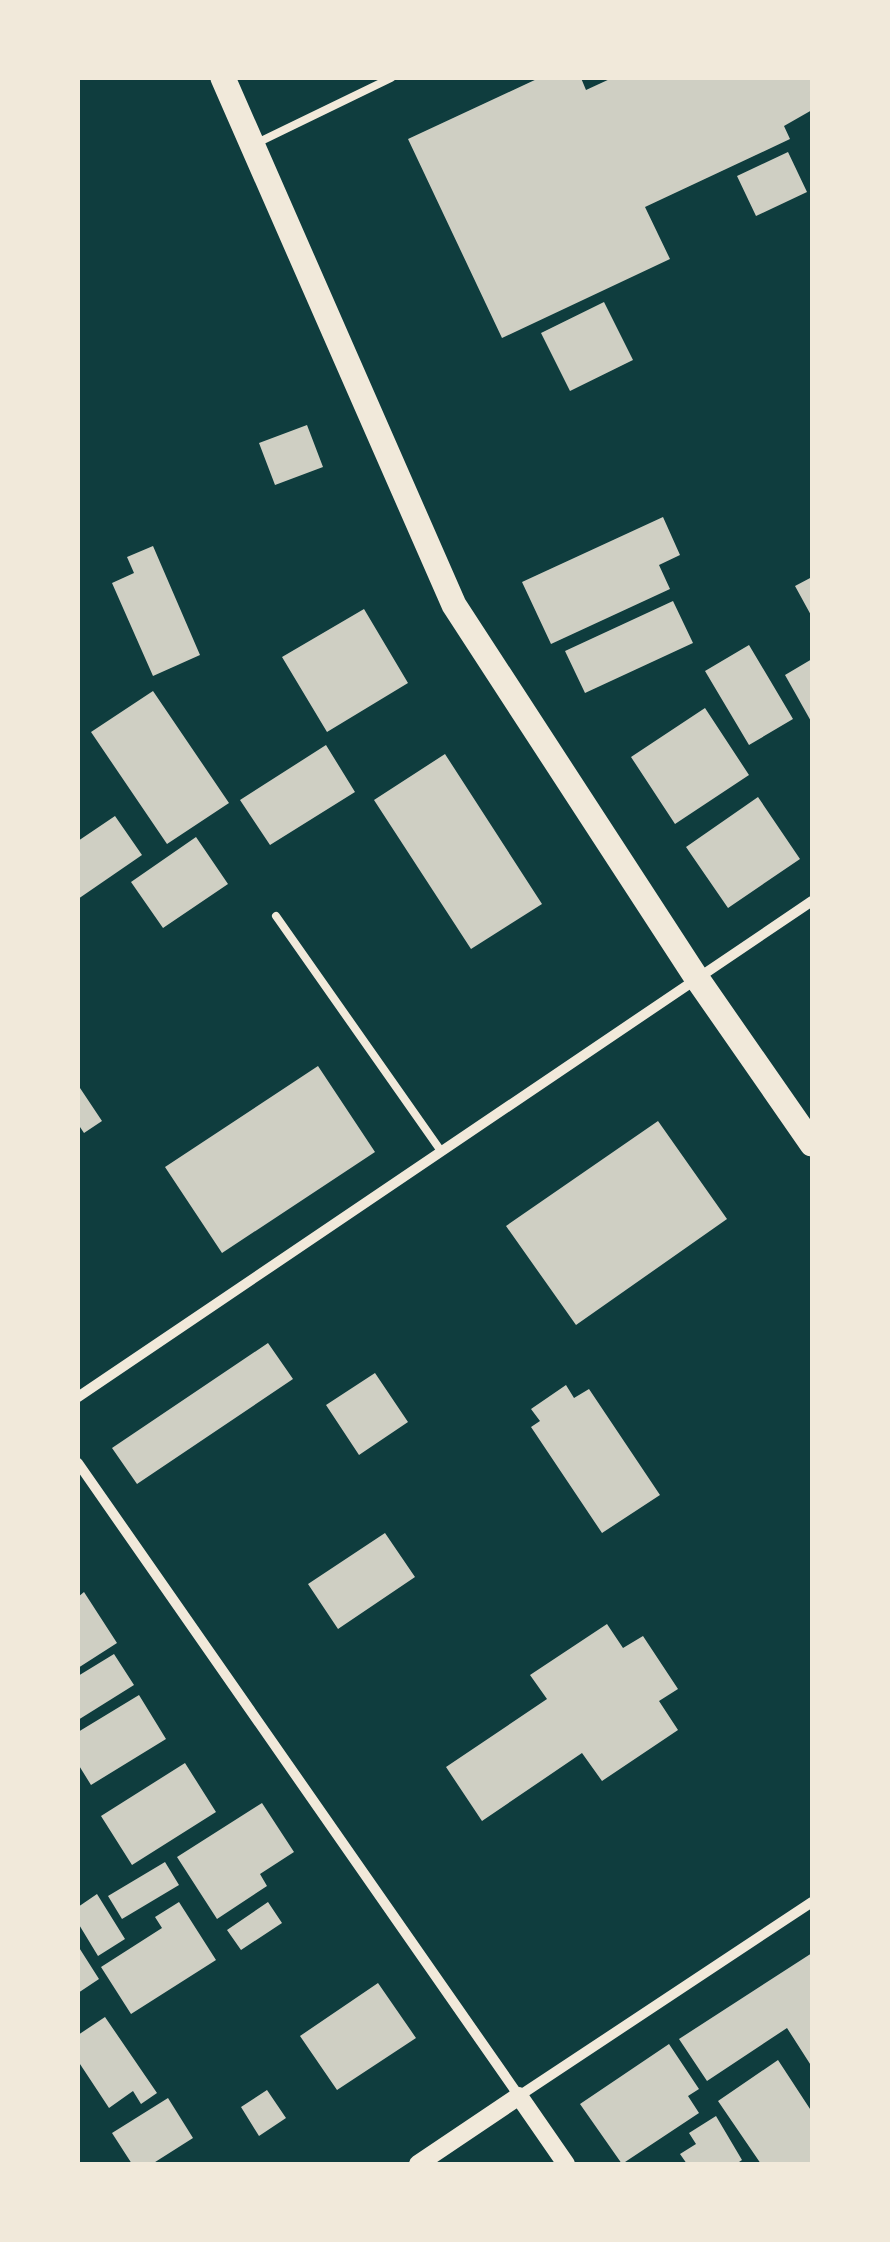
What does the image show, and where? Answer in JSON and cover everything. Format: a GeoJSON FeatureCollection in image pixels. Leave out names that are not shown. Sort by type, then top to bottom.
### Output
{"type":"FeatureCollection","features":[{"type":"Feature","properties":{"kind":"main road"},"geometry":{"type":"LineString","coordinates":[[224,78],[250,146],[454,605],[696,977],[812,1144]]}},
{"type":"Feature","properties":{"kind":"street"},"geometry":{"type":"LineString","coordinates":[[78,1397],[812,901]]}},
{"type":"Feature","properties":{"kind":"street"},"geometry":{"type":"LineString","coordinates":[[78,1463],[566,2164]]}},
{"type":"Feature","properties":{"kind":"street"},"geometry":{"type":"LineString","coordinates":[[418,2164],[812,1902]]}},
{"type":"Feature","properties":{"kind":"lane"},"geometry":{"type":"LineString","coordinates":[[250,146],[391,78]]}},
{"type":"Feature","properties":{"kind":"lane"},"geometry":{"type":"LineString","coordinates":[[276,916],[441,1150]]}},
{"type":"Feature","properties":{"kind":"building"},"geometry":{"type":"Polygon","coordinates":[[[539,78],[581,78],[586,90],[612,78],[812,78],[812,110],[784,126],[790,139],[645,207],[670,259],[502,338],[408,139],[539,78]]]}},
{"type":"Feature","properties":{"kind":"building"},"geometry":{"type":"Polygon","coordinates":[[[788,152],[807,192],[756,216],[737,176],[788,152]]]}},
{"type":"Feature","properties":{"kind":"building"},"geometry":{"type":"Polygon","coordinates":[[[604,302],[633,360],[570,391],[541,333],[604,302]]]}},
{"type":"Feature","properties":{"kind":"building"},"geometry":{"type":"Polygon","coordinates":[[[307,425],[323,467],[275,485],[259,443],[307,425]]]}},
{"type":"Feature","properties":{"kind":"building"},"geometry":{"type":"Polygon","coordinates":[[[663,517],[680,555],[659,565],[670,589],[551,644],[522,582],[663,517]]]}},
{"type":"Feature","properties":{"kind":"building"},"geometry":{"type":"Polygon","coordinates":[[[153,546],[200,655],[153,676],[112,583],[134,573],[127,557],[153,546]]]}},
{"type":"Feature","properties":{"kind":"building"},"geometry":{"type":"Polygon","coordinates":[[[812,577],[812,617],[795,586],[812,577]]]}},
{"type":"Feature","properties":{"kind":"building"},"geometry":{"type":"Polygon","coordinates":[[[673,601],[693,643],[585,693],[565,651],[673,601]]]}},
{"type":"Feature","properties":{"kind":"building"},"geometry":{"type":"Polygon","coordinates":[[[364,609],[408,683],[327,732],[282,657],[364,609]]]}},
{"type":"Feature","properties":{"kind":"building"},"geometry":{"type":"Polygon","coordinates":[[[749,645],[793,719],[749,745],[705,671],[749,645]]]}},
{"type":"Feature","properties":{"kind":"building"},"geometry":{"type":"Polygon","coordinates":[[[812,659],[812,723],[785,675],[812,659]]]}},
{"type":"Feature","properties":{"kind":"building"},"geometry":{"type":"Polygon","coordinates":[[[153,691],[229,803],[167,844],[91,732],[153,691]]]}},
{"type":"Feature","properties":{"kind":"building"},"geometry":{"type":"Polygon","coordinates":[[[705,708],[749,775],[675,824],[631,757],[705,708]]]}},
{"type":"Feature","properties":{"kind":"building"},"geometry":{"type":"Polygon","coordinates":[[[326,745],[355,792],[270,845],[240,800],[326,745]]]}},
{"type":"Feature","properties":{"kind":"building"},"geometry":{"type":"Polygon","coordinates":[[[445,754],[542,904],[471,949],[374,800],[445,754]]]}},
{"type":"Feature","properties":{"kind":"building"},"geometry":{"type":"Polygon","coordinates":[[[758,797],[800,859],[728,908],[686,847],[758,797]]]}},
{"type":"Feature","properties":{"kind":"building"},"geometry":{"type":"Polygon","coordinates":[[[115,816],[142,855],[78,899],[78,841],[115,816]]]}},
{"type":"Feature","properties":{"kind":"building"},"geometry":{"type":"Polygon","coordinates":[[[196,837],[228,884],[163,928],[131,882],[196,837]]]}},
{"type":"Feature","properties":{"kind":"building"},"geometry":{"type":"Polygon","coordinates":[[[318,1066],[375,1152],[222,1253],[165,1167],[318,1066]]]}},
{"type":"Feature","properties":{"kind":"building"},"geometry":{"type":"Polygon","coordinates":[[[78,1085],[102,1121],[84,1133],[78,1124],[78,1085]]]}},
{"type":"Feature","properties":{"kind":"building"},"geometry":{"type":"Polygon","coordinates":[[[658,1121],[727,1219],[576,1325],[506,1226],[658,1121]]]}},
{"type":"Feature","properties":{"kind":"building"},"geometry":{"type":"Polygon","coordinates":[[[268,1343],[293,1379],[137,1484],[112,1448],[268,1343]]]}},
{"type":"Feature","properties":{"kind":"building"},"geometry":{"type":"Polygon","coordinates":[[[375,1373],[408,1422],[359,1455],[326,1405],[375,1373]]]}},
{"type":"Feature","properties":{"kind":"building"},"geometry":{"type":"Polygon","coordinates":[[[566,1385],[574,1398],[589,1389],[660,1495],[602,1533],[531,1427],[540,1421],[531,1409],[566,1385]]]}},
{"type":"Feature","properties":{"kind":"building"},"geometry":{"type":"Polygon","coordinates":[[[385,1533],[415,1577],[338,1629],[308,1584],[385,1533]]]}},
{"type":"Feature","properties":{"kind":"building"},"geometry":{"type":"Polygon","coordinates":[[[84,1592],[117,1643],[78,1668],[78,1597],[84,1592]]]}},
{"type":"Feature","properties":{"kind":"building"},"geometry":{"type":"Polygon","coordinates":[[[607,1624],[623,1648],[643,1636],[678,1689],[659,1701],[678,1730],[602,1781],[582,1753],[482,1821],[446,1767],[547,1699],[530,1675],[607,1624]]]}},
{"type":"Feature","properties":{"kind":"building"},"geometry":{"type":"Polygon","coordinates":[[[114,1654],[134,1685],[78,1720],[78,1676],[114,1654]]]}},
{"type":"Feature","properties":{"kind":"building"},"geometry":{"type":"Polygon","coordinates":[[[139,1695],[166,1739],[91,1785],[78,1764],[78,1732],[139,1695]]]}},
{"type":"Feature","properties":{"kind":"building"},"geometry":{"type":"Polygon","coordinates":[[[185,1763],[216,1812],[132,1865],[101,1816],[185,1763]]]}},
{"type":"Feature","properties":{"kind":"building"},"geometry":{"type":"Polygon","coordinates":[[[262,1803],[294,1852],[260,1874],[267,1886],[217,1919],[177,1857],[262,1803]]]}},
{"type":"Feature","properties":{"kind":"building"},"geometry":{"type":"Polygon","coordinates":[[[165,1862],[179,1885],[122,1919],[108,1896],[165,1862]]]}},
{"type":"Feature","properties":{"kind":"building"},"geometry":{"type":"Polygon","coordinates":[[[97,1894],[125,1939],[98,1956],[78,1923],[78,1907],[97,1894]]]}},
{"type":"Feature","properties":{"kind":"building"},"geometry":{"type":"Polygon","coordinates":[[[179,1902],[216,1960],[131,2014],[101,1967],[162,1928],[155,1917],[179,1902]]]}},
{"type":"Feature","properties":{"kind":"building"},"geometry":{"type":"Polygon","coordinates":[[[268,1902],[282,1923],[241,1950],[227,1930],[268,1902]]]}},
{"type":"Feature","properties":{"kind":"building"},"geometry":{"type":"Polygon","coordinates":[[[78,1946],[99,1979],[78,1993],[78,1946]]]}},
{"type":"Feature","properties":{"kind":"building"},"geometry":{"type":"Polygon","coordinates":[[[812,1953],[812,2067],[787,2028],[707,2081],[679,2039],[812,1953]]]}},
{"type":"Feature","properties":{"kind":"building"},"geometry":{"type":"Polygon","coordinates":[[[378,1983],[416,2038],[337,2090],[300,2036],[378,1983]]]}},
{"type":"Feature","properties":{"kind":"building"},"geometry":{"type":"Polygon","coordinates":[[[105,2017],[157,2093],[141,2104],[133,2091],[109,2108],[78,2061],[78,2035],[105,2017]]]}},
{"type":"Feature","properties":{"kind":"building"},"geometry":{"type":"Polygon","coordinates":[[[669,2044],[699,2089],[688,2096],[699,2113],[622,2164],[580,2104],[669,2044]]]}},
{"type":"Feature","properties":{"kind":"building"},"geometry":{"type":"Polygon","coordinates":[[[778,2060],[812,2112],[812,2164],[761,2164],[718,2101],[778,2060]]]}},
{"type":"Feature","properties":{"kind":"building"},"geometry":{"type":"Polygon","coordinates":[[[267,2090],[286,2118],[259,2136],[241,2107],[267,2090]]]}},
{"type":"Feature","properties":{"kind":"building"},"geometry":{"type":"Polygon","coordinates":[[[168,2098],[193,2138],[152,2164],[132,2164],[112,2133],[168,2098]]]}},
{"type":"Feature","properties":{"kind":"building"},"geometry":{"type":"Polygon","coordinates":[[[716,2116],[742,2160],[736,2164],[687,2164],[680,2154],[696,2144],[689,2133],[716,2116]]]}}]}
